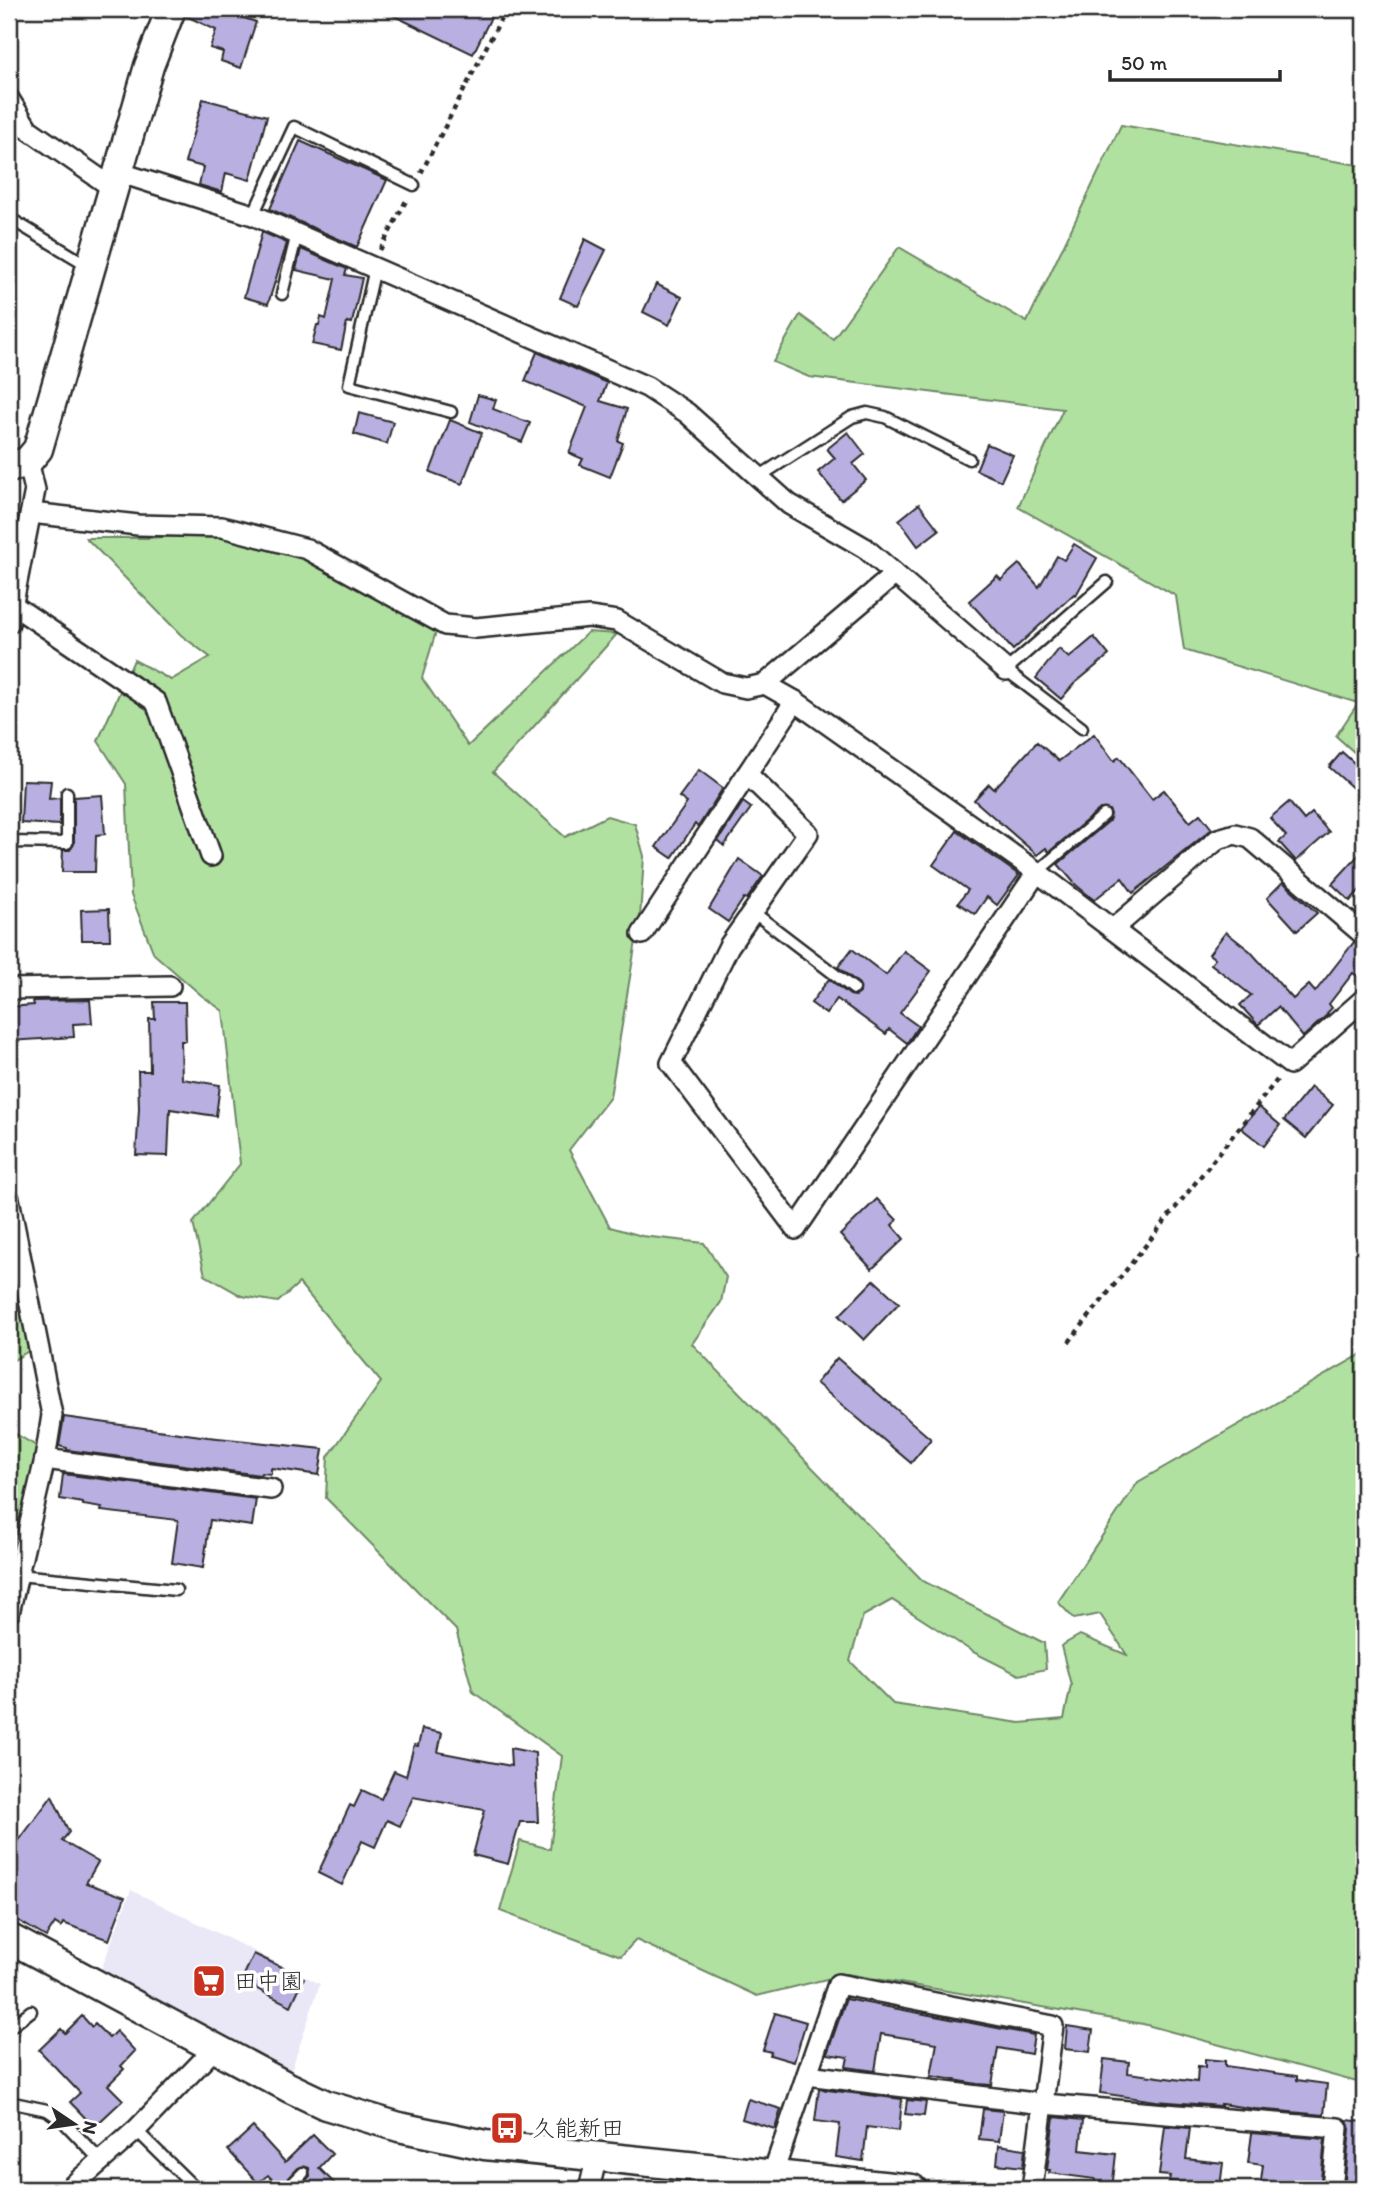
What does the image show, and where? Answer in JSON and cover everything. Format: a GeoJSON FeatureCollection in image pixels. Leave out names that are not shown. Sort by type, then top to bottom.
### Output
{"type":"FeatureCollection","features":[{"type":"Feature","properties":{"kind":"street"},"geometry":{"type":"LineString","coordinates":[[171,9],[149,66],[38,449],[18,465],[36,490],[11,614],[156,702],[211,856]]}},
{"type":"Feature","properties":{"kind":"street"},"geometry":{"type":"LineString","coordinates":[[9,99],[28,129],[115,180],[253,215],[647,387],[687,413],[789,504],[865,548],[1006,670]]}},
{"type":"Feature","properties":{"kind":"street"},"geometry":{"type":"LineString","coordinates":[[31,513],[138,524],[222,527],[307,549],[445,625],[475,628],[589,617],[617,621],[722,683],[746,688],[765,684],[894,575]]}},
{"type":"Feature","properties":{"kind":"street"},"geometry":{"type":"LineString","coordinates":[[765,684],[795,701],[1037,872],[1290,1064],[1364,999]]}},
{"type":"Feature","properties":{"kind":"street"},"geometry":{"type":"LineString","coordinates":[[642,934],[795,701]]}},
{"type":"Feature","properties":{"kind":"street"},"geometry":{"type":"LineString","coordinates":[[747,774],[808,833],[729,946],[671,1063],[796,1229],[1037,872]]}},
{"type":"Feature","properties":{"kind":"street"},"geometry":{"type":"LineString","coordinates":[[1113,929],[1218,839],[1235,834],[1250,838],[1364,935]]}},
{"type":"Feature","properties":{"kind":"street"},"geometry":{"type":"LineString","coordinates":[[9,989],[170,986]]}},
{"type":"Feature","properties":{"kind":"street"},"geometry":{"type":"LineString","coordinates":[[9,1199],[52,1415],[45,1459],[9,1613]]}},
{"type":"Feature","properties":{"kind":"street"},"geometry":{"type":"LineString","coordinates":[[45,1459],[271,1489]]}},
{"type":"Feature","properties":{"kind":"street"},"geometry":{"type":"LineString","coordinates":[[9,1938],[288,2087],[326,2105],[399,2127],[485,2145],[912,2189]]}},
{"type":"Feature","properties":{"kind":"street"},"geometry":{"type":"LineString","coordinates":[[773,2173],[838,1984],[1053,2026],[1032,2189]]}},
{"type":"Feature","properties":{"kind":"street"},"geometry":{"type":"LineString","coordinates":[[69,2189],[136,2130],[216,2047]]}},
{"type":"Feature","properties":{"kind":"street"},"geometry":{"type":"LineString","coordinates":[[807,2075],[1043,2104],[1338,2128],[1332,2189]]}},
{"type":"Feature","properties":{"kind":"street"},"geometry":{"type":"LineString","coordinates":[[589,2189],[597,2156]]}},
{"type":"Feature","properties":{"kind":"lane"},"geometry":{"type":"LineString","coordinates":[[253,215],[294,127],[414,185]]}},
{"type":"Feature","properties":{"kind":"lane"},"geometry":{"type":"LineString","coordinates":[[9,218],[90,266]]}},
{"type":"Feature","properties":{"kind":"lane"},"geometry":{"type":"LineString","coordinates":[[282,294],[297,234]]}},
{"type":"Feature","properties":{"kind":"lane"},"geometry":{"type":"LineString","coordinates":[[372,266],[373,277],[349,385],[451,412]]}},
{"type":"Feature","properties":{"kind":"lane"},"geometry":{"type":"LineString","coordinates":[[760,476],[852,417],[867,413],[885,417],[969,459]]}},
{"type":"Feature","properties":{"kind":"lane"},"geometry":{"type":"LineString","coordinates":[[1082,728],[1006,670],[1107,582]]}},
{"type":"Feature","properties":{"kind":"lane"},"geometry":{"type":"LineString","coordinates":[[9,842],[67,843],[67,793]]}},
{"type":"Feature","properties":{"kind":"lane"},"geometry":{"type":"LineString","coordinates":[[1037,872],[1104,815]]}},
{"type":"Feature","properties":{"kind":"lane"},"geometry":{"type":"LineString","coordinates":[[753,912],[854,989]]}},
{"type":"Feature","properties":{"kind":"lane"},"geometry":{"type":"LineString","coordinates":[[18,1575],[176,1590]]}},
{"type":"Feature","properties":{"kind":"lane"},"geometry":{"type":"LineString","coordinates":[[9,2028],[30,2011]]}},
{"type":"Feature","properties":{"kind":"lane"},"geometry":{"type":"LineString","coordinates":[[9,2102],[47,2110],[63,2121],[100,2161]]}},
{"type":"Feature","properties":{"kind":"lane"},"geometry":{"type":"LineString","coordinates":[[136,2130],[196,2189]]}},
{"type":"Feature","properties":{"kind":"lane"},"geometry":{"type":"LineString","coordinates":[[287,2189],[303,2173]]}},
{"type":"Feature","properties":{"kind":"path"},"geometry":{"type":"LineString","coordinates":[[372,266],[506,9]]}},
{"type":"Feature","properties":{"kind":"path"},"geometry":{"type":"LineString","coordinates":[[1069,1342],[1290,1064]]}},
{"type":"Feature","properties":{"kind":"shaded area","name":"田中園"},"geometry":{"type":"Polygon","coordinates":[[[131,1890],[320,1984],[292,2068],[284,2075],[98,1978],[131,1890]]]}},
{"type":"Feature","properties":{"kind":"green space"},"geometry":{"type":"Polygon","coordinates":[[[1121,125],[1364,166],[1364,761],[1336,736],[1358,703],[1184,650],[1176,596],[1018,507],[1063,409],[809,377],[773,362],[800,315],[833,339],[899,247],[1027,322],[1121,125]]]}},
{"type":"Feature","properties":{"kind":"green space"},"geometry":{"type":"Polygon","coordinates":[[[220,533],[305,552],[438,625],[422,678],[468,746],[588,632],[617,634],[493,772],[565,837],[607,816],[635,824],[644,856],[640,917],[610,1097],[569,1150],[610,1227],[642,1236],[704,1243],[726,1277],[721,1302],[692,1344],[923,1581],[1044,1643],[1046,1669],[1019,1675],[973,1652],[892,1600],[863,1616],[850,1661],[893,1704],[1020,1723],[1064,1719],[1071,1685],[1061,1646],[1080,1635],[1127,1655],[1100,1614],[1074,1619],[1058,1602],[1138,1482],[1364,1355],[1364,2084],[1143,2024],[847,1974],[757,1996],[636,1940],[621,1956],[500,1911],[520,1841],[550,1849],[562,1756],[473,1692],[456,1630],[326,1498],[328,1457],[381,1382],[299,1283],[278,1302],[242,1296],[205,1275],[193,1223],[240,1164],[223,1011],[154,954],[131,895],[126,784],[98,741],[134,660],[171,680],[210,657],[181,635],[86,538],[148,538],[220,533]]]}},
{"type":"Feature","properties":{"kind":"green space"},"geometry":{"type":"Polygon","coordinates":[[[9,1244],[30,1350],[9,1363],[9,1244]]]}},
{"type":"Feature","properties":{"kind":"green space"},"geometry":{"type":"Polygon","coordinates":[[[9,1430],[38,1447],[13,1552],[9,1547],[9,1430]]]}},
{"type":"Feature","properties":{"kind":"building"},"geometry":{"type":"Polygon","coordinates":[[[187,9],[217,9],[256,22],[241,68],[221,61],[223,52],[210,48],[216,30],[186,16],[187,9]]]}},
{"type":"Feature","properties":{"kind":"building"},"geometry":{"type":"Polygon","coordinates":[[[380,9],[495,9],[473,54],[380,9]]]}},
{"type":"Feature","properties":{"kind":"building"},"geometry":{"type":"Polygon","coordinates":[[[203,99],[267,116],[250,180],[226,173],[222,192],[199,185],[203,167],[185,162],[203,99]]]}},
{"type":"Feature","properties":{"kind":"building"},"geometry":{"type":"Polygon","coordinates":[[[300,141],[387,180],[357,247],[270,209],[300,141]]]}},
{"type":"Feature","properties":{"kind":"building"},"geometry":{"type":"Polygon","coordinates":[[[262,232],[287,243],[268,304],[244,297],[262,232]]]}},
{"type":"Feature","properties":{"kind":"building"},"geometry":{"type":"Polygon","coordinates":[[[585,239],[606,250],[578,306],[560,298],[585,239]]]}},
{"type":"Feature","properties":{"kind":"building"},"geometry":{"type":"Polygon","coordinates":[[[301,249],[347,269],[345,275],[362,278],[352,323],[347,322],[341,350],[312,344],[321,317],[326,319],[335,279],[296,270],[301,249]]]}},
{"type":"Feature","properties":{"kind":"building"},"geometry":{"type":"Polygon","coordinates":[[[656,284],[682,297],[669,325],[643,312],[656,284]]]}},
{"type":"Feature","properties":{"kind":"building"},"geometry":{"type":"Polygon","coordinates":[[[537,352],[607,383],[600,401],[627,409],[618,441],[623,443],[610,477],[580,465],[583,459],[569,453],[587,407],[525,381],[537,352]]]}},
{"type":"Feature","properties":{"kind":"building"},"geometry":{"type":"Polygon","coordinates":[[[478,395],[496,400],[493,409],[530,423],[522,442],[470,422],[478,395]]]}},
{"type":"Feature","properties":{"kind":"building"},"geometry":{"type":"Polygon","coordinates":[[[359,413],[393,422],[387,444],[354,434],[359,413]]]}},
{"type":"Feature","properties":{"kind":"building"},"geometry":{"type":"Polygon","coordinates":[[[450,420],[482,433],[462,484],[430,472],[450,420]]]}},
{"type":"Feature","properties":{"kind":"building"},"geometry":{"type":"Polygon","coordinates":[[[848,432],[865,454],[853,464],[866,480],[841,500],[818,472],[835,458],[827,449],[848,432]]]}},
{"type":"Feature","properties":{"kind":"building"},"geometry":{"type":"Polygon","coordinates":[[[987,444],[1013,455],[1001,481],[976,470],[987,444]]]}},
{"type":"Feature","properties":{"kind":"building"},"geometry":{"type":"Polygon","coordinates":[[[919,504],[939,530],[918,546],[899,520],[919,504]]]}},
{"type":"Feature","properties":{"kind":"building"},"geometry":{"type":"Polygon","coordinates":[[[1074,544],[1097,558],[1076,595],[1013,650],[969,601],[997,576],[1001,580],[1019,564],[1039,587],[1057,556],[1064,560],[1074,544]]]}},
{"type":"Feature","properties":{"kind":"building"},"geometry":{"type":"Polygon","coordinates":[[[1094,637],[1109,655],[1074,684],[1061,699],[1036,678],[1059,649],[1069,658],[1094,637]]]}},
{"type":"Feature","properties":{"kind":"building"},"geometry":{"type":"Polygon","coordinates":[[[1094,734],[1114,761],[1119,757],[1152,799],[1164,790],[1190,822],[1200,814],[1212,829],[1133,893],[1122,878],[1094,900],[1076,885],[1058,864],[1109,821],[1109,810],[1100,809],[1049,852],[1046,848],[1037,855],[974,800],[989,784],[994,789],[1037,742],[1059,761],[1094,734]]]}},
{"type":"Feature","properties":{"kind":"building"},"geometry":{"type":"Polygon","coordinates":[[[1342,752],[1364,772],[1364,798],[1329,767],[1342,752]]]}},
{"type":"Feature","properties":{"kind":"building"},"geometry":{"type":"Polygon","coordinates":[[[699,770],[723,788],[698,827],[695,824],[672,858],[656,847],[687,803],[679,797],[699,770]]]}},
{"type":"Feature","properties":{"kind":"building"},"geometry":{"type":"Polygon","coordinates":[[[23,780],[51,781],[49,799],[60,798],[60,825],[21,823],[23,780]]]}},
{"type":"Feature","properties":{"kind":"building"},"geometry":{"type":"Polygon","coordinates":[[[102,795],[105,834],[96,835],[95,872],[62,872],[63,850],[70,850],[74,844],[74,797],[102,795]]]}},
{"type":"Feature","properties":{"kind":"building"},"geometry":{"type":"Polygon","coordinates":[[[743,802],[751,808],[724,846],[718,841],[743,802]]]}},
{"type":"Feature","properties":{"kind":"building"},"geometry":{"type":"Polygon","coordinates":[[[1289,802],[1304,820],[1312,813],[1329,832],[1296,861],[1279,842],[1286,836],[1270,818],[1289,802]]]}},
{"type":"Feature","properties":{"kind":"building"},"geometry":{"type":"Polygon","coordinates":[[[957,831],[1019,875],[997,905],[987,897],[975,914],[958,903],[968,890],[933,865],[957,831]]]}},
{"type":"Feature","properties":{"kind":"building"},"geometry":{"type":"Polygon","coordinates":[[[1364,849],[1364,885],[1350,901],[1332,884],[1364,849]]]}},
{"type":"Feature","properties":{"kind":"building"},"geometry":{"type":"Polygon","coordinates":[[[739,859],[763,876],[728,922],[709,909],[739,859]]]}},
{"type":"Feature","properties":{"kind":"building"},"geometry":{"type":"Polygon","coordinates":[[[1283,882],[1317,913],[1297,931],[1267,898],[1283,882]]]}},
{"type":"Feature","properties":{"kind":"building"},"geometry":{"type":"Polygon","coordinates":[[[109,909],[110,940],[82,940],[81,910],[109,909]]]}},
{"type":"Feature","properties":{"kind":"building"},"geometry":{"type":"Polygon","coordinates":[[[1226,932],[1250,951],[1293,999],[1309,985],[1315,992],[1354,942],[1364,947],[1364,981],[1353,973],[1329,1004],[1332,1008],[1328,1014],[1303,1037],[1278,1007],[1258,1025],[1240,1005],[1251,995],[1211,964],[1215,959],[1209,954],[1226,932]]]}},
{"type":"Feature","properties":{"kind":"building"},"geometry":{"type":"Polygon","coordinates":[[[852,949],[886,975],[904,951],[931,971],[900,1013],[918,1026],[907,1043],[889,1029],[886,1034],[837,999],[826,1014],[811,1003],[829,979],[850,995],[856,996],[860,993],[859,984],[838,967],[852,949]]]}},
{"type":"Feature","properties":{"kind":"building"},"geometry":{"type":"Polygon","coordinates":[[[90,1000],[92,1023],[73,1024],[74,1037],[9,1041],[9,1007],[34,1005],[33,1001],[90,1000]]]}},
{"type":"Feature","properties":{"kind":"building"},"geometry":{"type":"Polygon","coordinates":[[[154,1002],[185,1002],[186,1041],[181,1041],[182,1079],[220,1085],[216,1116],[170,1109],[168,1156],[136,1155],[138,1071],[150,1071],[149,1019],[155,1019],[154,1002]]]}},
{"type":"Feature","properties":{"kind":"building"},"geometry":{"type":"Polygon","coordinates":[[[1311,1087],[1333,1105],[1306,1138],[1284,1120],[1311,1087]]]}},
{"type":"Feature","properties":{"kind":"building"},"geometry":{"type":"Polygon","coordinates":[[[1259,1107],[1280,1125],[1264,1146],[1241,1128],[1259,1107]]]}},
{"type":"Feature","properties":{"kind":"building"},"geometry":{"type":"Polygon","coordinates":[[[877,1199],[897,1220],[892,1225],[904,1239],[872,1269],[840,1235],[877,1199]]]}},
{"type":"Feature","properties":{"kind":"building"},"geometry":{"type":"Polygon","coordinates":[[[874,1280],[899,1303],[864,1340],[839,1316],[874,1280]]]}},
{"type":"Feature","properties":{"kind":"building"},"geometry":{"type":"Polygon","coordinates":[[[837,1358],[931,1439],[911,1463],[816,1383],[837,1358]]]}},
{"type":"Feature","properties":{"kind":"building"},"geometry":{"type":"Polygon","coordinates":[[[64,1417],[208,1437],[323,1449],[319,1475],[271,1468],[271,1474],[260,1475],[67,1450],[59,1446],[64,1417]]]}},
{"type":"Feature","properties":{"kind":"building"},"geometry":{"type":"Polygon","coordinates":[[[63,1474],[256,1499],[252,1526],[210,1520],[203,1568],[172,1563],[178,1520],[101,1511],[102,1508],[60,1499],[63,1474]]]}},
{"type":"Feature","properties":{"kind":"building"},"geometry":{"type":"Polygon","coordinates":[[[422,1729],[442,1733],[438,1752],[511,1766],[510,1748],[535,1753],[538,1822],[520,1822],[508,1864],[473,1855],[485,1810],[413,1797],[400,1826],[387,1820],[375,1847],[362,1841],[342,1885],[318,1873],[350,1805],[354,1807],[362,1790],[381,1799],[394,1771],[406,1776],[414,1745],[418,1746],[422,1729]]]}},
{"type":"Feature","properties":{"kind":"building"},"geometry":{"type":"Polygon","coordinates":[[[52,1796],[69,1832],[62,1841],[98,1862],[86,1883],[125,1897],[109,1940],[63,1923],[61,1927],[55,1923],[46,1937],[9,1915],[9,1854],[52,1796]]]}},
{"type":"Feature","properties":{"kind":"building"},"geometry":{"type":"Polygon","coordinates":[[[254,1954],[304,1978],[291,2006],[241,1981],[254,1954]]]}},
{"type":"Feature","properties":{"kind":"building"},"geometry":{"type":"Polygon","coordinates":[[[846,1999],[1034,2035],[1031,2054],[998,2048],[992,2085],[977,2084],[931,2076],[937,2043],[881,2034],[875,2071],[846,2067],[848,2057],[827,2054],[846,1999]]]}},
{"type":"Feature","properties":{"kind":"building"},"geometry":{"type":"Polygon","coordinates":[[[775,2013],[806,2022],[794,2062],[770,2055],[771,2052],[763,2050],[775,2013]]]}},
{"type":"Feature","properties":{"kind":"building"},"geometry":{"type":"Polygon","coordinates":[[[82,2016],[92,2027],[95,2024],[109,2038],[116,2031],[135,2051],[121,2066],[124,2069],[108,2085],[123,2100],[94,2127],[70,2102],[80,2093],[39,2050],[61,2029],[65,2033],[82,2016]]]}},
{"type":"Feature","properties":{"kind":"building"},"geometry":{"type":"Polygon","coordinates":[[[1067,2026],[1093,2030],[1090,2052],[1065,2049],[1067,2026]]]}},
{"type":"Feature","properties":{"kind":"building"},"geometry":{"type":"Polygon","coordinates":[[[1104,2059],[1129,2062],[1128,2073],[1197,2082],[1198,2066],[1205,2067],[1205,2059],[1225,2061],[1225,2066],[1297,2076],[1297,2080],[1327,2084],[1324,2115],[1221,2104],[1156,2101],[1100,2093],[1104,2059]]]}},
{"type":"Feature","properties":{"kind":"building"},"geometry":{"type":"Polygon","coordinates":[[[819,2089],[902,2099],[899,2131],[867,2127],[863,2161],[836,2157],[840,2124],[815,2121],[819,2089]]]}},
{"type":"Feature","properties":{"kind":"building"},"geometry":{"type":"Polygon","coordinates":[[[748,2099],[781,2109],[775,2129],[742,2119],[748,2099]]]}},
{"type":"Feature","properties":{"kind":"building"},"geometry":{"type":"Polygon","coordinates":[[[907,2100],[926,2102],[924,2116],[905,2114],[907,2100]]]}},
{"type":"Feature","properties":{"kind":"building"},"geometry":{"type":"Polygon","coordinates":[[[983,2109],[1003,2111],[999,2141],[979,2139],[983,2109]]]}},
{"type":"Feature","properties":{"kind":"building"},"geometry":{"type":"Polygon","coordinates":[[[1054,2117],[1083,2120],[1080,2150],[1116,2154],[1112,2189],[1094,2186],[1095,2179],[1049,2173],[1050,2170],[1047,2170],[1054,2117]]]}},
{"type":"Feature","properties":{"kind":"building"},"geometry":{"type":"Polygon","coordinates":[[[1347,2120],[1364,2122],[1364,2189],[1344,2189],[1350,2129],[1347,2120]]]}},
{"type":"Feature","properties":{"kind":"building"},"geometry":{"type":"Polygon","coordinates":[[[1165,2126],[1190,2128],[1186,2159],[1223,2163],[1220,2187],[1169,2181],[1170,2176],[1159,2175],[1165,2126]]]}},
{"type":"Feature","properties":{"kind":"building"},"geometry":{"type":"Polygon","coordinates":[[[253,2127],[285,2162],[313,2135],[332,2154],[319,2168],[340,2189],[297,2189],[310,2176],[309,2168],[304,2166],[298,2168],[280,2188],[268,2175],[258,2183],[228,2150],[253,2127]]]}},
{"type":"Feature","properties":{"kind":"building"},"geometry":{"type":"Polygon","coordinates":[[[1252,2133],[1325,2139],[1320,2189],[1260,2189],[1263,2165],[1248,2163],[1252,2133]]]}},
{"type":"Feature","properties":{"kind":"building"},"geometry":{"type":"Polygon","coordinates":[[[999,2145],[1025,2149],[1023,2167],[997,2164],[999,2145]]]}},
{"type":"Feature","properties":{"kind":"place","name":"田中園"},"geometry":{"type":"Point","coordinates":[209,1981]}},
{"type":"Feature","properties":{"kind":"place","name":"久能新田"},"geometry":{"type":"Point","coordinates":[507,2128]}}]}
